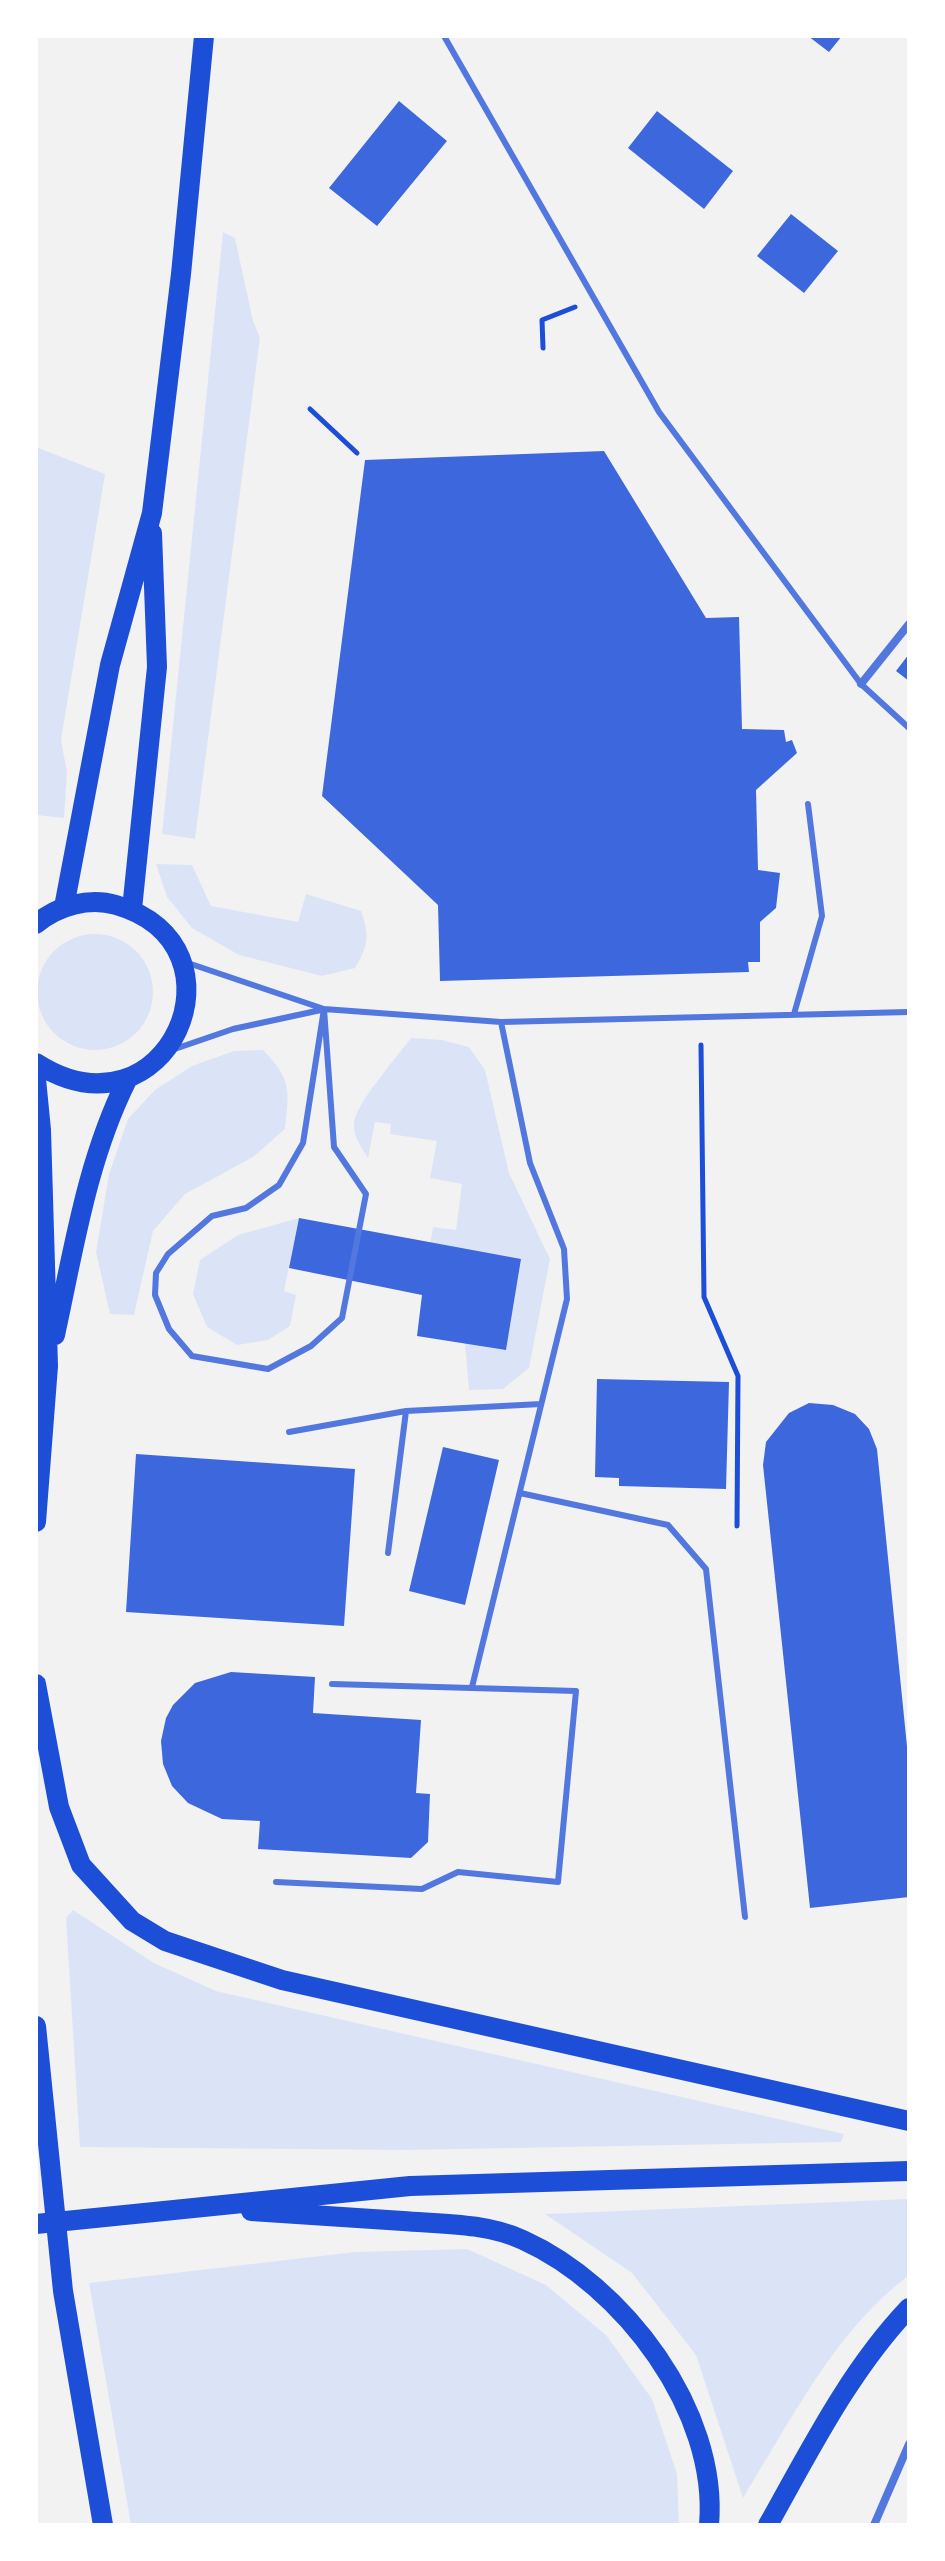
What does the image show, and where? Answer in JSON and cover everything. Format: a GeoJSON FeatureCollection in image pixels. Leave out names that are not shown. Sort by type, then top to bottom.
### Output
{"type":"FeatureCollection","features":[{"type":"Feature","properties":{"kind":"main road"},"geometry":{"type":"LineString","coordinates":[[64,907],[110,665],[152,513],[181,274],[204,36]]}},
{"type":"Feature","properties":{"kind":"main road"},"geometry":{"type":"LineString","coordinates":[[132,909],[157,667],[152,513]]}},
{"type":"Feature","properties":{"kind":"main road"},"geometry":{"type":"LineString","coordinates":[[36,924],[64,907],[109,902],[132,909],[153,921],[170,939],[182,961],[188,985],[186,1008],[179,1031],[166,1052],[148,1069],[127,1080],[103,1085],[78,1083],[55,1076],[36,1063]]}},
{"type":"Feature","properties":{"kind":"main road"},"geometry":{"type":"LineString","coordinates":[[36,1079],[41,1130],[48,1366],[36,1522]]}},
{"type":"Feature","properties":{"kind":"main road"},"geometry":{"type":"LineString","coordinates":[[48,1366],[104,1125],[127,1080]]}},
{"type":"Feature","properties":{"kind":"main road"},"geometry":{"type":"LineString","coordinates":[[36,1684],[59,1807],[81,1865],[132,1921],[165,1941],[282,1980],[909,2121]]}},
{"type":"Feature","properties":{"kind":"main road"},"geometry":{"type":"LineString","coordinates":[[36,2026],[63,2291],[103,2525]]}},
{"type":"Feature","properties":{"kind":"main road"},"geometry":{"type":"LineString","coordinates":[[36,2224],[410,2186],[909,2171]]}},
{"type":"Feature","properties":{"kind":"main road"},"geometry":{"type":"LineString","coordinates":[[191,2207],[471,2226],[522,2239],[577,2272],[638,2328],[679,2392],[700,2449],[710,2509],[709,2525]]}},
{"type":"Feature","properties":{"kind":"main road"},"geometry":{"type":"LineString","coordinates":[[768,2525],[880,2338],[909,2308]]}},
{"type":"Feature","properties":{"kind":"street"},"geometry":{"type":"LineString","coordinates":[[861,684],[909,624]]}},
{"type":"Feature","properties":{"kind":"street"},"geometry":{"type":"LineString","coordinates":[[874,2525],[909,2444]]}},
{"type":"Feature","properties":{"kind":"lane"},"geometry":{"type":"LineString","coordinates":[[444,36],[659,412],[861,684],[909,728]]}},
{"type":"Feature","properties":{"kind":"lane"},"geometry":{"type":"LineString","coordinates":[[794,1014],[822,916],[808,804]]}},
{"type":"Feature","properties":{"kind":"lane"},"geometry":{"type":"LineString","coordinates":[[182,961],[324,1009],[501,1022],[909,1012]]}},
{"type":"Feature","properties":{"kind":"lane"},"geometry":{"type":"LineString","coordinates":[[324,1009],[334,1147],[366,1194],[342,1318],[311,1346],[268,1369],[192,1356],[169,1329],[155,1295],[156,1273],[168,1254],[212,1216],[246,1208],[279,1185],[303,1143],[324,1009]]}},
{"type":"Feature","properties":{"kind":"lane"},"geometry":{"type":"LineString","coordinates":[[166,1052],[233,1029],[324,1009]]}},
{"type":"Feature","properties":{"kind":"lane"},"geometry":{"type":"LineString","coordinates":[[472,1687],[567,1299],[564,1249],[530,1163],[501,1022]]}},
{"type":"Feature","properties":{"kind":"lane"},"geometry":{"type":"LineString","coordinates":[[289,1432],[406,1411],[541,1404]]}},
{"type":"Feature","properties":{"kind":"lane"},"geometry":{"type":"LineString","coordinates":[[388,1553],[406,1411]]}},
{"type":"Feature","properties":{"kind":"lane"},"geometry":{"type":"LineString","coordinates":[[520,1493],[668,1525],[706,1569],[745,1917]]}},
{"type":"Feature","properties":{"kind":"lane"},"geometry":{"type":"LineString","coordinates":[[276,1882],[422,1889],[458,1872],[558,1882],[576,1691],[332,1684]]}},
{"type":"Feature","properties":{"kind":"path"},"geometry":{"type":"LineString","coordinates":[[543,348],[542,320],[594,300]]}},
{"type":"Feature","properties":{"kind":"path"},"geometry":{"type":"LineString","coordinates":[[310,409],[357,453]]}},
{"type":"Feature","properties":{"kind":"path"},"geometry":{"type":"LineString","coordinates":[[701,1045],[704,1297],[738,1376],[737,1526]]}},
{"type":"Feature","properties":{"kind":"shaded area"},"geometry":{"type":"Polygon","coordinates":[[[223,232],[235,238],[253,321],[260,338],[195,839],[162,834],[223,232]]]}},
{"type":"Feature","properties":{"kind":"shaded area"},"geometry":{"type":"Polygon","coordinates":[[[36,447],[105,474],[61,740],[67,772],[64,818],[36,815],[36,447]]]}},
{"type":"Feature","properties":{"kind":"shaded area"},"geometry":{"type":"Polygon","coordinates":[[[156,864],[192,865],[211,906],[298,922],[306,894],[361,911],[366,927],[363,954],[355,968],[322,976],[239,955],[192,928],[167,897],[156,864]]]}},
{"type":"Feature","properties":{"kind":"shaded area"},"geometry":{"type":"Polygon","coordinates":[[[95,934],[117,939],[136,951],[148,970],[153,992],[148,1014],[136,1033],[117,1045],[95,1050],[73,1045],[54,1033],[42,1014],[37,992],[42,970],[54,951],[73,939],[95,934]]]}},
{"type":"Feature","properties":{"kind":"shaded area"},"geometry":{"type":"Polygon","coordinates":[[[411,1038],[442,1040],[469,1047],[485,1070],[509,1173],[550,1259],[529,1368],[503,1389],[469,1390],[465,1343],[506,1350],[521,1259],[430,1244],[433,1227],[456,1230],[462,1184],[430,1178],[437,1141],[390,1134],[391,1124],[375,1122],[368,1158],[355,1132],[356,1115],[362,1104],[411,1038]]]}},
{"type":"Feature","properties":{"kind":"shaded area"},"geometry":{"type":"Polygon","coordinates":[[[263,1050],[284,1078],[287,1095],[285,1129],[253,1157],[185,1194],[153,1231],[134,1315],[110,1314],[96,1252],[109,1174],[128,1119],[155,1090],[192,1066],[234,1051],[263,1050]]]}},
{"type":"Feature","properties":{"kind":"shaded area"},"geometry":{"type":"Polygon","coordinates":[[[299,1218],[284,1291],[296,1295],[290,1326],[268,1340],[237,1345],[207,1327],[193,1294],[200,1260],[238,1235],[299,1218]]]}},
{"type":"Feature","properties":{"kind":"shaded area"},"geometry":{"type":"Polygon","coordinates":[[[73,1910],[154,1963],[216,1991],[844,2134],[841,2142],[404,2150],[80,2147],[66,1918],[73,1910]]]}},
{"type":"Feature","properties":{"kind":"shaded area"},"geometry":{"type":"Polygon","coordinates":[[[909,2199],[909,2275],[859,2322],[816,2378],[743,2498],[696,2355],[632,2273],[545,2214],[909,2199]]]}},
{"type":"Feature","properties":{"kind":"shaded area"},"geometry":{"type":"Polygon","coordinates":[[[467,2249],[546,2285],[606,2335],[652,2399],[677,2474],[679,2525],[131,2525],[89,2283],[355,2252],[467,2249]]]}},
{"type":"Feature","properties":{"kind":"building"},"geometry":{"type":"Polygon","coordinates":[[[808,36],[842,36],[829,52],[808,36]]]}},
{"type":"Feature","properties":{"kind":"building"},"geometry":{"type":"Polygon","coordinates":[[[399,101],[447,141],[377,226],[329,188],[399,101]]]}},
{"type":"Feature","properties":{"kind":"building"},"geometry":{"type":"Polygon","coordinates":[[[657,111],[733,171],[704,209],[628,148],[657,111]]]}},
{"type":"Feature","properties":{"kind":"building"},"geometry":{"type":"Polygon","coordinates":[[[791,214],[838,251],[804,293],[757,256],[791,214]]]}},
{"type":"Feature","properties":{"kind":"building"},"geometry":{"type":"Polygon","coordinates":[[[604,451],[706,618],[739,617],[742,729],[784,730],[786,742],[792,740],[797,753],[756,790],[758,870],[780,873],[776,908],[760,922],[760,962],[748,962],[749,972],[440,981],[438,905],[322,796],[365,460],[604,451]]]}},
{"type":"Feature","properties":{"kind":"building"},"geometry":{"type":"Polygon","coordinates":[[[909,654],[909,681],[896,671],[909,654]]]}},
{"type":"Feature","properties":{"kind":"building"},"geometry":{"type":"Polygon","coordinates":[[[299,1218],[521,1259],[506,1350],[417,1336],[422,1295],[289,1268],[299,1218]]]}},
{"type":"Feature","properties":{"kind":"building"},"geometry":{"type":"Polygon","coordinates":[[[597,1379],[729,1382],[726,1489],[619,1486],[619,1478],[595,1477],[597,1379]]]}},
{"type":"Feature","properties":{"kind":"building"},"geometry":{"type":"Polygon","coordinates":[[[809,1403],[833,1405],[855,1414],[869,1429],[877,1449],[909,1766],[909,1897],[810,1908],[763,1465],[766,1442],[789,1413],[809,1403]]]}},
{"type":"Feature","properties":{"kind":"building"},"geometry":{"type":"Polygon","coordinates":[[[443,1447],[499,1460],[465,1605],[409,1591],[443,1447]]]}},
{"type":"Feature","properties":{"kind":"building"},"geometry":{"type":"Polygon","coordinates":[[[136,1454],[355,1469],[344,1626],[126,1612],[136,1454]]]}},
{"type":"Feature","properties":{"kind":"building"},"geometry":{"type":"Polygon","coordinates":[[[231,1672],[315,1677],[313,1713],[421,1720],[416,1793],[430,1794],[428,1842],[411,1858],[258,1849],[260,1821],[222,1819],[188,1803],[172,1786],[163,1764],[161,1741],[166,1718],[173,1705],[195,1683],[231,1672]]]}}]}
